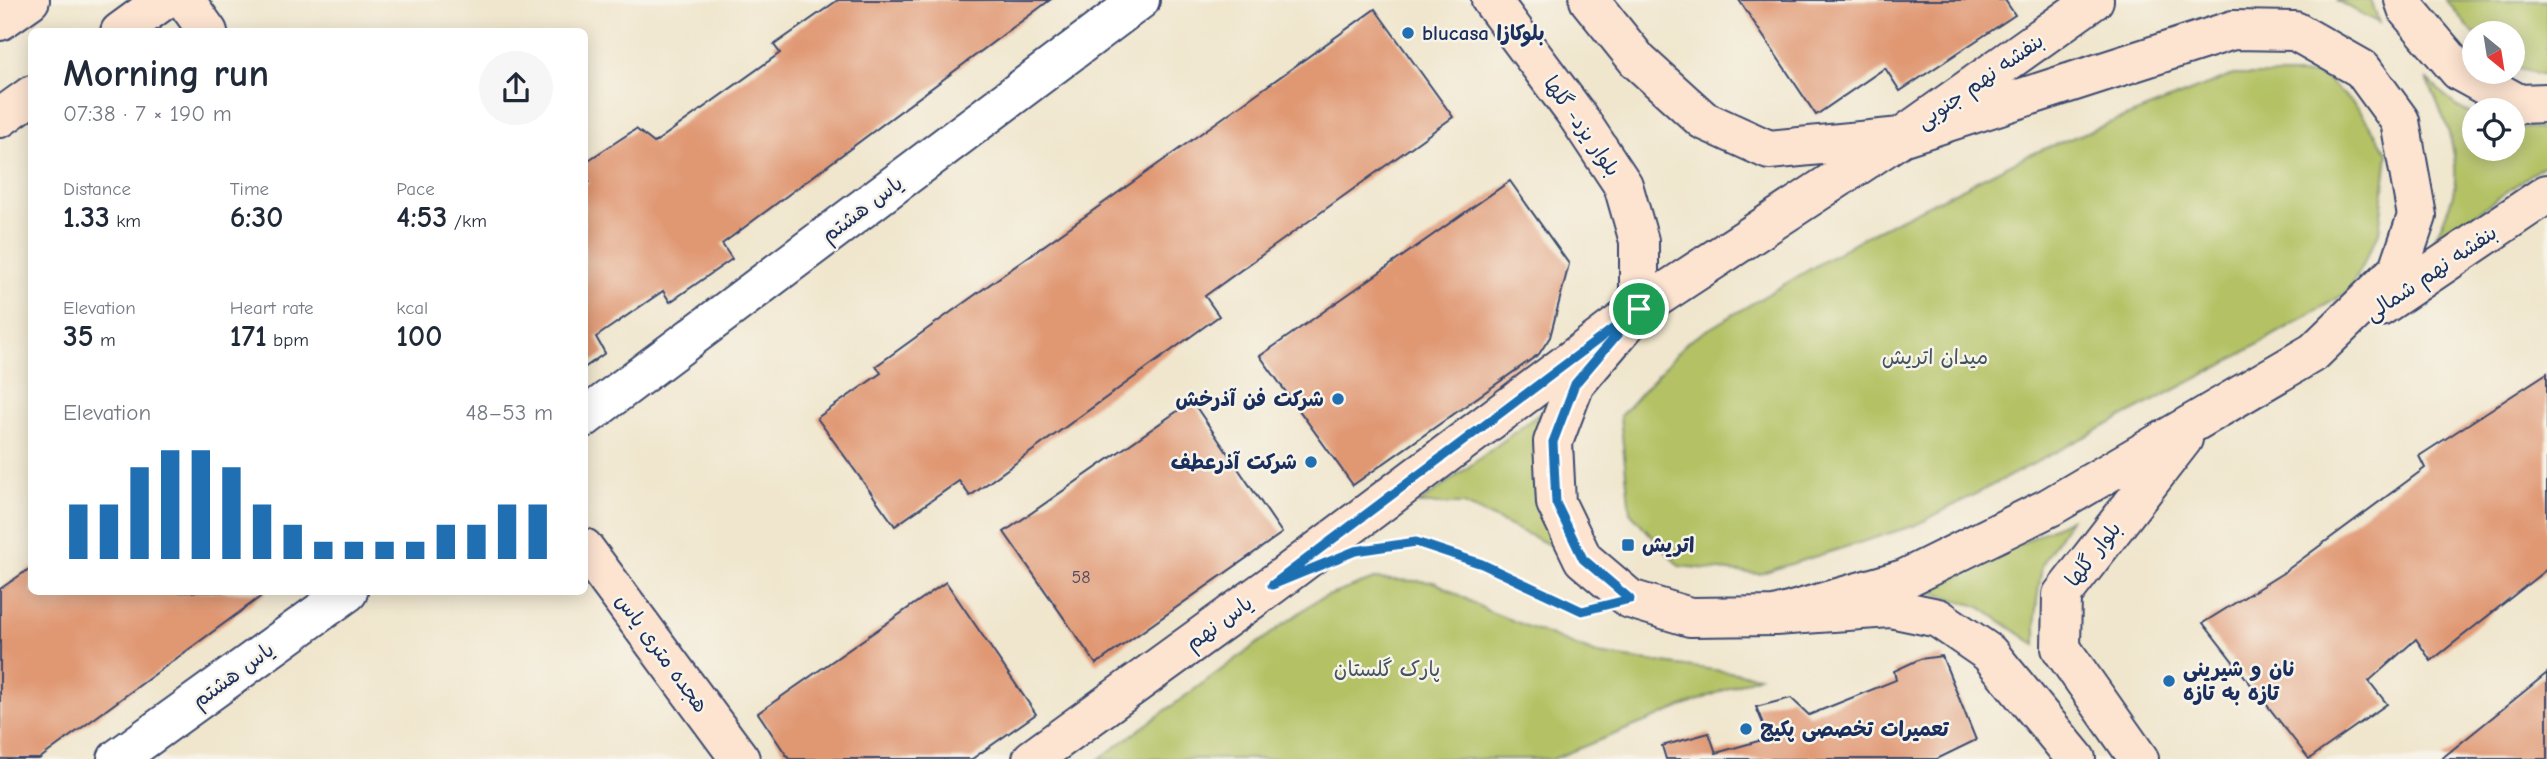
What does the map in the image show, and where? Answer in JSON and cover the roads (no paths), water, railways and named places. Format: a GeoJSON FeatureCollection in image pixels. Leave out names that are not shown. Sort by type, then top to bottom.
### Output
{"type":"FeatureCollection","features":[{"type":"Feature","properties":{"kind":"main road"},"geometry":{"type":"LineString","coordinates":[[0,21],[30,0]]}},
{"type":"Feature","properties":{"kind":"main road"},"geometry":{"type":"LineString","coordinates":[[126,28],[164,0]]}},
{"type":"Feature","properties":{"kind":"main road"},"geometry":{"type":"LineString","coordinates":[[185,0],[205,28]]}},
{"type":"Feature","properties":{"kind":"main road","name":"بلوار یزد- گلها"},"geometry":{"type":"LineString","coordinates":[[1491,0],[1576,114],[1623,185],[1639,241],[1639,309]]}},
{"type":"Feature","properties":{"kind":"main road"},"geometry":{"type":"LineString","coordinates":[[1589,0],[1638,61],[1703,120],[1769,150],[1901,137],[2233,30],[2295,31],[2362,69],[2400,121],[2417,216],[2399,268],[2314,352],[2050,507],[1905,579],[1775,616]]}},
{"type":"Feature","properties":{"kind":"main road","name":"بنفشه نهم جنوبی"},"geometry":{"type":"LineString","coordinates":[[1901,137],[2094,0]]}},
{"type":"Feature","properties":{"kind":"main road"},"geometry":{"type":"LineString","coordinates":[[2404,0],[2408,11],[2459,71],[2519,104],[2547,103]]}},
{"type":"Feature","properties":{"kind":"main road"},"geometry":{"type":"LineString","coordinates":[[0,118],[28,98]]}},
{"type":"Feature","properties":{"kind":"main road"},"geometry":{"type":"LineString","coordinates":[[1901,137],[1639,309],[1575,384],[1553,442],[1556,503],[1583,559],[1630,599],[1690,617],[1775,616],[1890,608],[1938,618],[1989,653],[2076,759]]}},
{"type":"Feature","properties":{"kind":"main road","name":"بنفشه نهم شمالی"},"geometry":{"type":"LineString","coordinates":[[2314,352],[2547,194]]}},
{"type":"Feature","properties":{"kind":"main road","name":"یاس نهم"},"geometry":{"type":"LineString","coordinates":[[1032,759],[1272,585],[1639,309]]}},
{"type":"Feature","properties":{"kind":"main road","name":"بلوار گلها"},"geometry":{"type":"LineString","coordinates":[[2129,746],[2061,648],[2062,595],[2194,423]]}},
{"type":"Feature","properties":{"kind":"main road","name":"هجده متری یاس"},"geometry":{"type":"LineString","coordinates":[[588,553],[740,759]]}},
{"type":"Feature","properties":{"kind":"street","name":"یاس هشتم"},"geometry":{"type":"LineString","coordinates":[[588,415],[1140,0]]}},
{"type":"Feature","properties":{"kind":"street","name":"یاس هشتم"},"geometry":{"type":"LineString","coordinates":[[117,759],[344,595]]}},
{"type":"Feature","properties":{"kind":"place","name":"blucasa بلوکازا"},"geometry":{"type":"Point","coordinates":[1408,33]}},
{"type":"Feature","properties":{"kind":"place","name":"شرکت فن آذرخش"},"geometry":{"type":"Point","coordinates":[1338,399]}},
{"type":"Feature","properties":{"kind":"place","name":"شرکت آذرعطف"},"geometry":{"type":"Point","coordinates":[1311,462]}},
{"type":"Feature","properties":{"kind":"place","name":"اتریش"},"geometry":{"type":"Point","coordinates":[1628,545]}},
{"type":"Feature","properties":{"kind":"place","name":"نان و شیرینی تازه به تازه"},"geometry":{"type":"Point","coordinates":[2169,681]}},
{"type":"Feature","properties":{"kind":"place","name":"تعمیرات تخصصی پکیج"},"geometry":{"type":"Point","coordinates":[1746,729]}},
{"type":"Feature","properties":{"kind":"park label","name":"میدان اتریش"},"geometry":{"type":"Point","coordinates":[1935,357]}},
{"type":"Feature","properties":{"kind":"park label","name":"پارک گلستان"},"geometry":{"type":"Point","coordinates":[1387,669]}}]}
